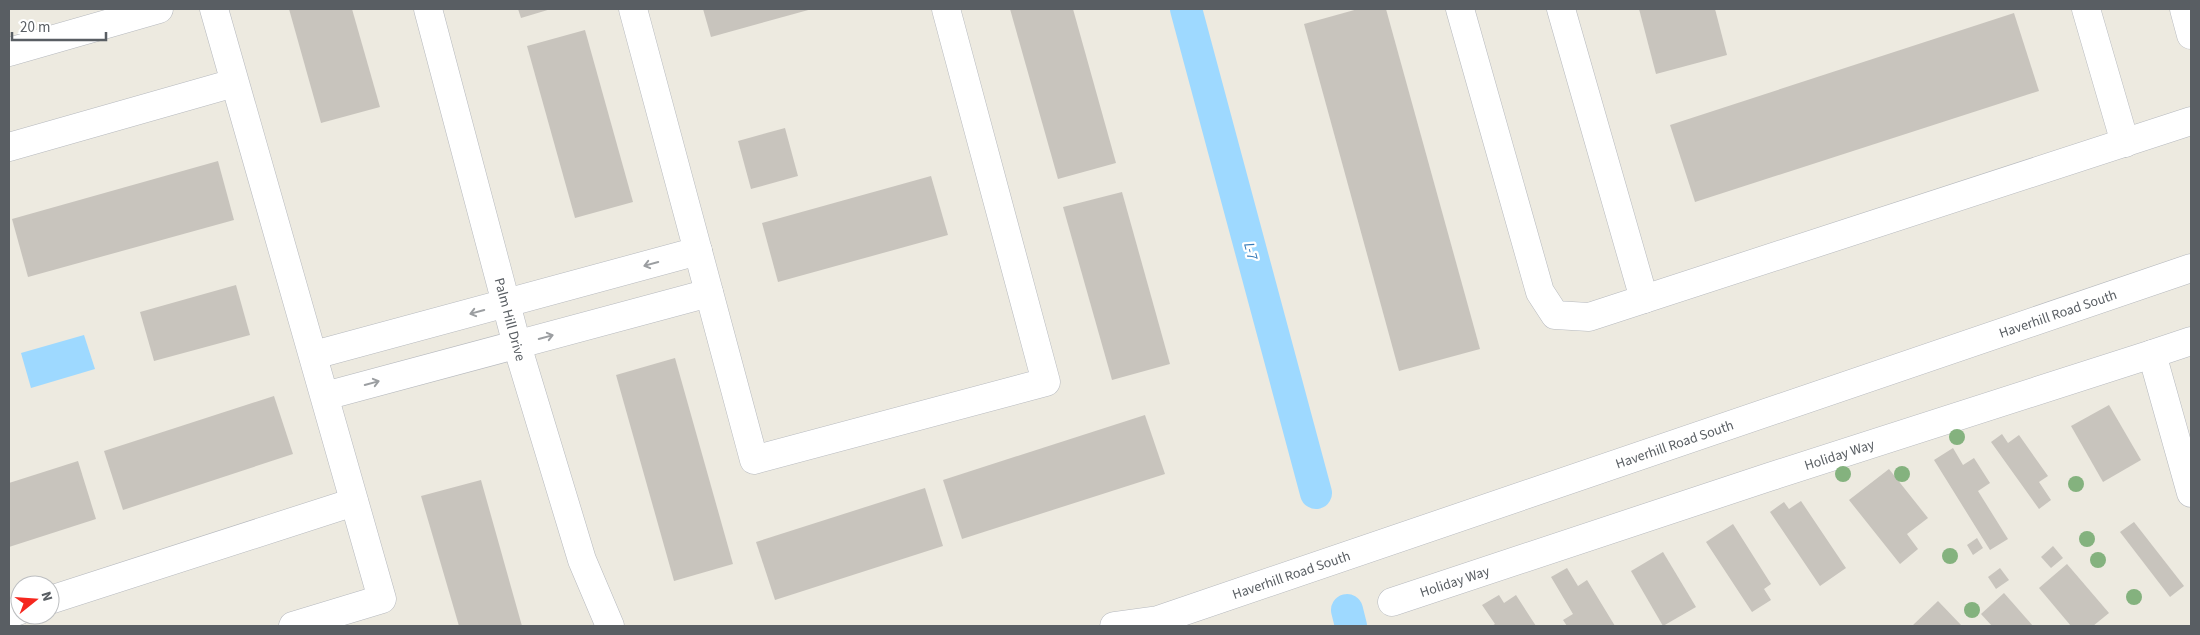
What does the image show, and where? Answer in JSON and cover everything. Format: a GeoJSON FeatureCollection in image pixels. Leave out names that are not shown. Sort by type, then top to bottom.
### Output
{"type":"FeatureCollection","features":[{"type":"Feature","properties":{"kind":"street"},"geometry":{"type":"LineString","coordinates":[[9,52],[159,9]]}},
{"type":"Feature","properties":{"kind":"street"},"geometry":{"type":"LineString","coordinates":[[214,9],[382,599],[293,626]]}},
{"type":"Feature","properties":{"kind":"street","name":"Palm Hill Drive"},"geometry":{"type":"LineString","coordinates":[[428,9],[518,345],[582,560],[610,626]]}},
{"type":"Feature","properties":{"kind":"street"},"geometry":{"type":"LineString","coordinates":[[633,9],[754,460],[1046,382],[946,9]]}},
{"type":"Feature","properties":{"kind":"street"},"geometry":{"type":"LineString","coordinates":[[1460,9],[1540,292],[1556,315],[1588,317],[2191,121]]}},
{"type":"Feature","properties":{"kind":"street"},"geometry":{"type":"LineString","coordinates":[[1561,9],[1644,299]]}},
{"type":"Feature","properties":{"kind":"street"},"geometry":{"type":"LineString","coordinates":[[2086,9],[2125,143]]}},
{"type":"Feature","properties":{"kind":"street"},"geometry":{"type":"LineString","coordinates":[[2184,9],[2191,35]]}},
{"type":"Feature","properties":{"kind":"street"},"geometry":{"type":"LineString","coordinates":[[9,146],[234,83]]}},
{"type":"Feature","properties":{"kind":"street"},"geometry":{"type":"LineString","coordinates":[[314,355],[698,251]]}},
{"type":"Feature","properties":{"kind":"street","name":"Haverhill Road South"},"geometry":{"type":"LineString","coordinates":[[1114,626],[1154,623],[2191,268]]}},
{"type":"Feature","properties":{"kind":"street"},"geometry":{"type":"LineString","coordinates":[[325,396],[709,293]]}},
{"type":"Feature","properties":{"kind":"street","name":"Holiday Way"},"geometry":{"type":"LineString","coordinates":[[1392,602],[1769,477],[2191,341]]}},
{"type":"Feature","properties":{"kind":"street"},"geometry":{"type":"LineString","coordinates":[[2152,354],[2191,493]]}},
{"type":"Feature","properties":{"kind":"street"},"geometry":{"type":"LineString","coordinates":[[60,597],[354,502]]}},
{"type":"Feature","properties":{"kind":"water"},"geometry":{"type":"Polygon","coordinates":[[[84,335],[95,369],[31,388],[21,353],[84,335]]]}},
{"type":"Feature","properties":{"kind":"building"},"geometry":{"type":"Polygon","coordinates":[[[289,9],[352,9],[380,107],[321,123],[289,9]]]}},
{"type":"Feature","properties":{"kind":"building"},"geometry":{"type":"Polygon","coordinates":[[[518,9],[551,9],[521,18],[518,9]]]}},
{"type":"Feature","properties":{"kind":"building"},"geometry":{"type":"Polygon","coordinates":[[[703,9],[812,9],[711,37],[703,9]]]}},
{"type":"Feature","properties":{"kind":"building"},"geometry":{"type":"Polygon","coordinates":[[[1010,9],[1073,9],[1116,163],[1058,179],[1010,9]]]}},
{"type":"Feature","properties":{"kind":"building"},"geometry":{"type":"Polygon","coordinates":[[[1358,9],[1386,9],[1480,349],[1399,371],[1304,24],[1358,9]]]}},
{"type":"Feature","properties":{"kind":"building"},"geometry":{"type":"Polygon","coordinates":[[[1639,9],[1715,9],[1727,55],[1656,74],[1639,9]]]}},
{"type":"Feature","properties":{"kind":"building"},"geometry":{"type":"Polygon","coordinates":[[[2014,13],[2039,91],[1695,202],[1670,125],[2014,13]]]}},
{"type":"Feature","properties":{"kind":"building"},"geometry":{"type":"Polygon","coordinates":[[[585,30],[633,202],[575,218],[527,46],[585,30]]]}},
{"type":"Feature","properties":{"kind":"building"},"geometry":{"type":"Polygon","coordinates":[[[785,128],[798,176],[751,189],[738,141],[785,128]]]}},
{"type":"Feature","properties":{"kind":"building"},"geometry":{"type":"Polygon","coordinates":[[[218,161],[234,220],[28,277],[12,219],[218,161]]]}},
{"type":"Feature","properties":{"kind":"building"},"geometry":{"type":"Polygon","coordinates":[[[931,176],[948,235],[778,282],[762,223],[931,176]]]}},
{"type":"Feature","properties":{"kind":"building"},"geometry":{"type":"Polygon","coordinates":[[[1122,192],[1170,364],[1112,380],[1063,207],[1122,192]]]}},
{"type":"Feature","properties":{"kind":"building"},"geometry":{"type":"Polygon","coordinates":[[[236,285],[250,335],[154,361],[140,312],[236,285]]]}},
{"type":"Feature","properties":{"kind":"building"},"geometry":{"type":"Polygon","coordinates":[[[675,358],[733,564],[674,581],[616,375],[675,358]]]}},
{"type":"Feature","properties":{"kind":"building"},"geometry":{"type":"Polygon","coordinates":[[[274,396],[293,454],[123,510],[104,451],[274,396]]]}},
{"type":"Feature","properties":{"kind":"building"},"geometry":{"type":"Polygon","coordinates":[[[2109,405],[2141,460],[2103,482],[2071,426],[2109,405]]]}},
{"type":"Feature","properties":{"kind":"building"},"geometry":{"type":"Polygon","coordinates":[[[1145,415],[1165,474],[962,539],[943,480],[1145,415]]]}},
{"type":"Feature","properties":{"kind":"building"},"geometry":{"type":"Polygon","coordinates":[[[2002,434],[2008,443],[2019,435],[2048,476],[2039,482],[2051,500],[2039,509],[1991,442],[2002,434]]]}},
{"type":"Feature","properties":{"kind":"building"},"geometry":{"type":"Polygon","coordinates":[[[1953,448],[1963,465],[1974,458],[1990,483],[1978,491],[2008,539],[1990,550],[1934,460],[1953,448]]]}},
{"type":"Feature","properties":{"kind":"building"},"geometry":{"type":"Polygon","coordinates":[[[78,461],[96,519],[9,547],[9,483],[78,461]]]}},
{"type":"Feature","properties":{"kind":"building"},"geometry":{"type":"Polygon","coordinates":[[[1889,469],[1928,518],[1907,534],[1918,549],[1900,564],[1849,500],[1889,469]]]}},
{"type":"Feature","properties":{"kind":"building"},"geometry":{"type":"Polygon","coordinates":[[[481,480],[522,626],[459,626],[421,496],[481,480]]]}},
{"type":"Feature","properties":{"kind":"building"},"geometry":{"type":"Polygon","coordinates":[[[925,488],[943,546],[775,600],[756,542],[925,488]]]}},
{"type":"Feature","properties":{"kind":"building"},"geometry":{"type":"Polygon","coordinates":[[[1801,501],[1846,568],[1820,586],[1770,512],[1784,502],[1789,509],[1801,501]]]}},
{"type":"Feature","properties":{"kind":"building"},"geometry":{"type":"Polygon","coordinates":[[[2134,522],[2184,586],[2170,597],[2120,532],[2134,522]]]}},
{"type":"Feature","properties":{"kind":"building"},"geometry":{"type":"Polygon","coordinates":[[[1733,524],[1771,584],[1764,589],[1771,600],[1752,612],[1706,542],[1733,524]]]}},
{"type":"Feature","properties":{"kind":"building"},"geometry":{"type":"Polygon","coordinates":[[[1977,538],[1983,548],[1973,555],[1967,545],[1977,538]]]}},
{"type":"Feature","properties":{"kind":"building"},"geometry":{"type":"Polygon","coordinates":[[[2053,546],[2063,558],[2051,568],[2041,557],[2053,546]]]}},
{"type":"Feature","properties":{"kind":"building"},"geometry":{"type":"Polygon","coordinates":[[[1663,552],[1696,607],[1663,626],[1631,571],[1663,552]]]}},
{"type":"Feature","properties":{"kind":"building"},"geometry":{"type":"Polygon","coordinates":[[[2067,564],[2109,613],[2093,626],[2071,626],[2039,588],[2067,564]]]}},
{"type":"Feature","properties":{"kind":"building"},"geometry":{"type":"Polygon","coordinates":[[[1567,568],[1578,586],[1587,580],[1615,626],[1567,626],[1563,620],[1573,614],[1551,577],[1567,568]]]}},
{"type":"Feature","properties":{"kind":"building"},"geometry":{"type":"Polygon","coordinates":[[[2000,568],[2009,580],[1996,589],[1988,577],[2000,568]]]}},
{"type":"Feature","properties":{"kind":"building"},"geometry":{"type":"Polygon","coordinates":[[[2004,593],[2033,626],[1992,626],[1981,614],[2004,593]]]}},
{"type":"Feature","properties":{"kind":"building"},"geometry":{"type":"Polygon","coordinates":[[[1499,595],[1504,603],[1516,595],[1536,626],[1492,626],[1495,624],[1482,605],[1499,595]]]}},
{"type":"Feature","properties":{"kind":"building"},"geometry":{"type":"Polygon","coordinates":[[[1938,601],[1962,626],[1912,626],[1938,601]]]}},
{"type":"Feature","properties":{"kind":"waterway","name":"L-7"},"geometry":{"type":"LineString","coordinates":[[1186,9],[1316,493]]}},
{"type":"Feature","properties":{"kind":"waterway","name":"L-7"},"geometry":{"type":"LineString","coordinates":[[1347,610],[1351,626]]}}]}
